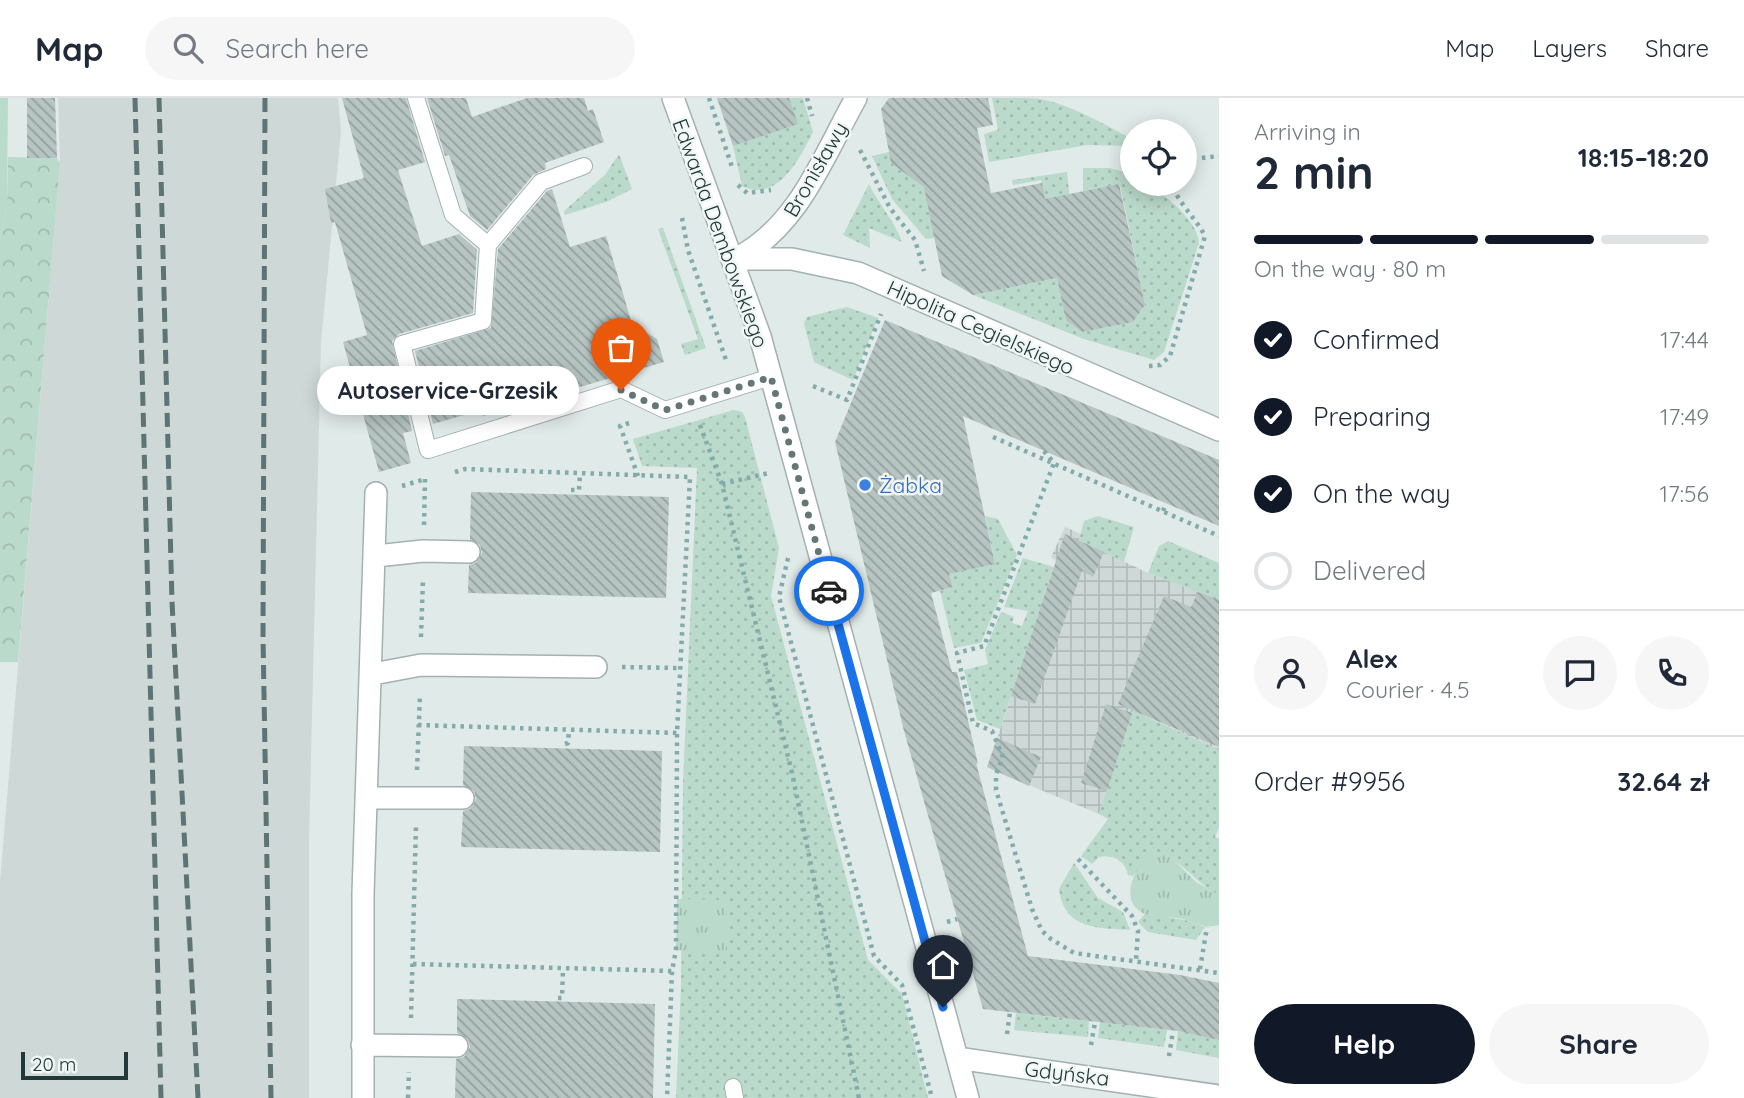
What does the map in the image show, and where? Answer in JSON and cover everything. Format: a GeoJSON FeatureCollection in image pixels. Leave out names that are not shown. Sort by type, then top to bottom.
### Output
{"type":"FeatureCollection","features":[{"type":"Feature","properties":{"kind":"street","name":"Edwarda Dembowskiego"},"geometry":{"type":"LineString","coordinates":[[673,98],[734,260],[771,377],[968,1098]]}},
{"type":"Feature","properties":{"kind":"street","name":"Bronisławy"},"geometry":{"type":"LineString","coordinates":[[734,260],[765,240],[788,218],[856,98]]}},
{"type":"Feature","properties":{"kind":"street","name":"Hipolita Cegielskiego"},"geometry":{"type":"LineString","coordinates":[[734,260],[792,259],[858,273],[1219,430]]}},
{"type":"Feature","properties":{"kind":"street"},"geometry":{"type":"LineString","coordinates":[[363,1098],[362,1045],[376,493]]}},
{"type":"Feature","properties":{"kind":"street"},"geometry":{"type":"LineString","coordinates":[[376,555],[424,551],[469,552]]}},
{"type":"Feature","properties":{"kind":"street"},"geometry":{"type":"LineString","coordinates":[[373,674],[421,665],[596,667]]}},
{"type":"Feature","properties":{"kind":"street"},"geometry":{"type":"LineString","coordinates":[[368,798],[463,798]]}},
{"type":"Feature","properties":{"kind":"street"},"geometry":{"type":"LineString","coordinates":[[362,1045],[457,1046]]}},
{"type":"Feature","properties":{"kind":"street","name":"Gdyńska"},"geometry":{"type":"LineString","coordinates":[[957,1058],[1219,1096]]}},
{"type":"Feature","properties":{"kind":"lane"},"geometry":{"type":"LineString","coordinates":[[416,98],[453,215],[488,244]]}},
{"type":"Feature","properties":{"kind":"lane"},"geometry":{"type":"LineString","coordinates":[[584,166],[541,182],[488,244],[482,321],[402,344],[428,450],[621,390],[665,410],[771,377]]}},
{"type":"Feature","properties":{"kind":"path"},"geometry":{"type":"LineString","coordinates":[[709,98],[731,163]]}},
{"type":"Feature","properties":{"kind":"path"},"geometry":{"type":"LineString","coordinates":[[807,98],[815,126]]}},
{"type":"Feature","properties":{"kind":"path"},"geometry":{"type":"LineString","coordinates":[[717,121],[724,119]]}},
{"type":"Feature","properties":{"kind":"path"},"geometry":{"type":"LineString","coordinates":[[857,143],[890,208],[915,240],[927,278]]}},
{"type":"Feature","properties":{"kind":"path"},"geometry":{"type":"LineString","coordinates":[[1197,159],[1219,156]]}},
{"type":"Feature","properties":{"kind":"path"},"geometry":{"type":"LineString","coordinates":[[1142,364],[1160,365],[1170,356],[1205,236],[1193,214],[1177,196]]}},
{"type":"Feature","properties":{"kind":"path"},"geometry":{"type":"LineString","coordinates":[[682,218],[688,250],[737,387]]}},
{"type":"Feature","properties":{"kind":"path"},"geometry":{"type":"LineString","coordinates":[[813,386],[847,400],[882,313]]}},
{"type":"Feature","properties":{"kind":"path"},"geometry":{"type":"LineString","coordinates":[[692,401],[722,484],[792,773],[859,1098]]}},
{"type":"Feature","properties":{"kind":"path"},"geometry":{"type":"LineString","coordinates":[[620,426],[638,476]]}},
{"type":"Feature","properties":{"kind":"path"},"geometry":{"type":"LineString","coordinates":[[993,437],[1219,536]]}},
{"type":"Feature","properties":{"kind":"path"},"geometry":{"type":"LineString","coordinates":[[1044,451],[1054,463]]}},
{"type":"Feature","properties":{"kind":"path"},"geometry":{"type":"LineString","coordinates":[[762,461],[769,486]]}},
{"type":"Feature","properties":{"kind":"path"},"geometry":{"type":"LineString","coordinates":[[1054,463],[984,646],[957,653],[973,723],[992,731],[1003,757],[996,774],[996,790],[1031,909],[1042,931],[1073,953],[1219,972]]}},
{"type":"Feature","properties":{"kind":"path"},"geometry":{"type":"LineString","coordinates":[[451,473],[465,470],[690,477],[677,733],[676,950],[672,971],[667,1098]]}},
{"type":"Feature","properties":{"kind":"path"},"geometry":{"type":"LineString","coordinates":[[722,484],[767,473]]}},
{"type":"Feature","properties":{"kind":"path"},"geometry":{"type":"LineString","coordinates":[[571,490],[579,490],[580,474]]}},
{"type":"Feature","properties":{"kind":"path"},"geometry":{"type":"LineString","coordinates":[[408,1098],[425,479],[438,476]]}},
{"type":"Feature","properties":{"kind":"path"},"geometry":{"type":"LineString","coordinates":[[1163,511],[1166,504]]}},
{"type":"Feature","properties":{"kind":"path"},"geometry":{"type":"LineString","coordinates":[[785,548],[788,561],[779,597],[874,956],[902,985],[932,1098]]}},
{"type":"Feature","properties":{"kind":"path"},"geometry":{"type":"LineString","coordinates":[[950,663],[959,660]]}},
{"type":"Feature","properties":{"kind":"path"},"geometry":{"type":"LineString","coordinates":[[596,667],[680,668]]}},
{"type":"Feature","properties":{"kind":"path"},"geometry":{"type":"LineString","coordinates":[[418,725],[677,733]]}},
{"type":"Feature","properties":{"kind":"path"},"geometry":{"type":"LineString","coordinates":[[565,744],[568,743],[569,730]]}},
{"type":"Feature","properties":{"kind":"path"},"geometry":{"type":"LineString","coordinates":[[1078,859],[1132,916],[1138,931],[1136,960]]}},
{"type":"Feature","properties":{"kind":"path"},"geometry":{"type":"LineString","coordinates":[[1200,969],[1207,927]]}},
{"type":"Feature","properties":{"kind":"path"},"geometry":{"type":"LineString","coordinates":[[413,964],[672,971]]}},
{"type":"Feature","properties":{"kind":"path"},"geometry":{"type":"LineString","coordinates":[[558,998],[562,998],[563,968]]}},
{"type":"Feature","properties":{"kind":"path"},"geometry":{"type":"LineString","coordinates":[[1007,1034],[1010,1012]]}},
{"type":"Feature","properties":{"kind":"path"},"geometry":{"type":"LineString","coordinates":[[1091,1045],[1095,1022]]}},
{"type":"Feature","properties":{"kind":"path"},"geometry":{"type":"LineString","coordinates":[[1169,1056],[1173,1031]]}},
{"type":"Feature","properties":{"kind":"shaded area"},"geometry":{"type":"Polygon","coordinates":[[[58,98],[338,98],[341,131],[321,343],[309,842],[309,1098],[0,1098],[0,882],[60,163],[58,98]]]}},
{"type":"Feature","properties":{"kind":"shaded area"},"geometry":{"type":"Polygon","coordinates":[[[1065,527],[1081,534],[1079,540],[1148,573],[1219,600],[1219,750],[1144,715],[1133,705],[1099,814],[1002,774],[1008,757],[998,736],[1056,561],[1051,557],[1065,527]]]}},
{"type":"Feature","properties":{"kind":"green space"},"geometry":{"type":"Polygon","coordinates":[[[0,98],[8,98],[7,207],[0,240],[0,98]]]}},
{"type":"Feature","properties":{"kind":"green space"},"geometry":{"type":"Polygon","coordinates":[[[789,98],[803,98],[813,132],[808,142],[795,164],[777,183],[767,189],[755,190],[742,186],[733,146],[797,124],[789,98]]]}},
{"type":"Feature","properties":{"kind":"green space"},"geometry":{"type":"Polygon","coordinates":[[[992,98],[1041,99],[1065,106],[1120,133],[1120,146],[1087,145],[989,162],[984,134],[998,130],[992,98]]]}},
{"type":"Feature","properties":{"kind":"green space"},"geometry":{"type":"Polygon","coordinates":[[[889,152],[927,170],[934,238],[926,239],[892,199],[872,156],[889,152]]]}},
{"type":"Feature","properties":{"kind":"green space"},"geometry":{"type":"Polygon","coordinates":[[[619,154],[632,189],[606,202],[565,215],[564,211],[605,175],[619,154]]]}},
{"type":"Feature","properties":{"kind":"green space"},"geometry":{"type":"Polygon","coordinates":[[[8,157],[57,158],[60,163],[18,662],[0,662],[0,240],[7,207],[8,157]]]}},
{"type":"Feature","properties":{"kind":"green space"},"geometry":{"type":"Polygon","coordinates":[[[1083,168],[1120,171],[1120,185],[1083,191],[1083,168]]]}},
{"type":"Feature","properties":{"kind":"green space"},"geometry":{"type":"Polygon","coordinates":[[[1067,172],[1070,200],[1046,205],[1041,180],[1013,185],[1012,180],[1067,172]]]}},
{"type":"Feature","properties":{"kind":"green space"},"geometry":{"type":"Polygon","coordinates":[[[869,184],[902,242],[869,228],[870,248],[843,235],[869,184]]]}},
{"type":"Feature","properties":{"kind":"green space"},"geometry":{"type":"Polygon","coordinates":[[[1122,196],[1163,196],[1187,217],[1199,243],[1164,352],[1154,360],[1084,339],[973,295],[1057,278],[1066,321],[1082,332],[1133,322],[1145,305],[1122,196]]]}},
{"type":"Feature","properties":{"kind":"green space"},"geometry":{"type":"Polygon","coordinates":[[[663,228],[706,348],[685,355],[681,344],[698,339],[658,229],[663,228]]]}},
{"type":"Feature","properties":{"kind":"green space"},"geometry":{"type":"Polygon","coordinates":[[[847,307],[878,318],[853,380],[814,362],[804,323],[807,317],[847,307]]]}},
{"type":"Feature","properties":{"kind":"green space"},"geometry":{"type":"Polygon","coordinates":[[[734,410],[742,412],[745,417],[779,548],[771,596],[868,960],[902,994],[928,1098],[676,1098],[681,986],[683,782],[697,468],[642,466],[633,439],[734,410]]]}},
{"type":"Feature","properties":{"kind":"green space"},"geometry":{"type":"Polygon","coordinates":[[[985,516],[998,519],[1017,555],[981,643],[954,648],[940,591],[953,587],[949,574],[995,563],[985,516]]]}},
{"type":"Feature","properties":{"kind":"green space"},"geometry":{"type":"Polygon","coordinates":[[[1098,516],[1134,527],[1124,562],[1079,540],[1084,521],[1098,516]]]}},
{"type":"Feature","properties":{"kind":"green space"},"geometry":{"type":"Polygon","coordinates":[[[1168,541],[1219,563],[1219,600],[1148,573],[1159,546],[1168,541]]]}},
{"type":"Feature","properties":{"kind":"green space"},"geometry":{"type":"Polygon","coordinates":[[[1023,558],[1054,567],[1000,729],[977,720],[964,670],[988,664],[985,650],[1001,612],[1014,617],[1012,623],[1022,626],[1028,611],[1004,607],[1023,558]]]}},
{"type":"Feature","properties":{"kind":"green space"},"geometry":{"type":"Polygon","coordinates":[[[1133,704],[1145,716],[1219,750],[1219,827],[1215,837],[1219,839],[1219,895],[1171,858],[1153,851],[1133,876],[1128,875],[1121,862],[1114,858],[1099,857],[1092,864],[1081,856],[1108,819],[1099,814],[1133,704]]]}},
{"type":"Feature","properties":{"kind":"green space"},"geometry":{"type":"Polygon","coordinates":[[[1153,851],[1168,854],[1196,882],[1219,895],[1219,925],[1204,926],[1178,918],[1154,916],[1136,908],[1130,892],[1132,883],[1140,865],[1153,851]]]}},
{"type":"Feature","properties":{"kind":"green space"},"geometry":{"type":"Polygon","coordinates":[[[1074,863],[1098,898],[1123,912],[1130,930],[1094,927],[1075,919],[1068,912],[1059,889],[1074,863]]]}},
{"type":"Feature","properties":{"kind":"green space"},"geometry":{"type":"Polygon","coordinates":[[[677,899],[726,900],[727,953],[676,950],[677,899]]]}},
{"type":"Feature","properties":{"kind":"green space"},"geometry":{"type":"Polygon","coordinates":[[[1145,914],[1185,920],[1205,927],[1196,940],[1148,932],[1138,922],[1145,914]]]}},
{"type":"Feature","properties":{"kind":"green space"},"geometry":{"type":"Polygon","coordinates":[[[1016,1013],[1089,1021],[1088,1037],[1014,1030],[1016,1013]]]}},
{"type":"Feature","properties":{"kind":"green space"},"geometry":{"type":"Polygon","coordinates":[[[1100,1022],[1167,1030],[1164,1047],[1098,1038],[1100,1022]]]}},
{"type":"Feature","properties":{"kind":"green space"},"geometry":{"type":"Polygon","coordinates":[[[1178,1031],[1219,1040],[1219,1058],[1176,1050],[1178,1031]]]}},
{"type":"Feature","properties":{"kind":"building"},"geometry":{"type":"Polygon","coordinates":[[[27,98],[55,98],[57,158],[27,158],[27,98]]]}},
{"type":"Feature","properties":{"kind":"building"},"geometry":{"type":"Polygon","coordinates":[[[342,98],[406,98],[425,162],[398,170],[422,246],[459,234],[477,250],[473,313],[399,334],[392,341],[412,431],[403,433],[411,463],[379,472],[343,342],[367,335],[335,222],[331,223],[325,189],[364,178],[342,98]]]}},
{"type":"Feature","properties":{"kind":"building"},"geometry":{"type":"Polygon","coordinates":[[[427,98],[466,98],[472,117],[527,98],[584,98],[588,111],[593,109],[604,142],[545,163],[546,169],[533,175],[487,230],[470,216],[449,155],[445,156],[427,98]]]}},
{"type":"Feature","properties":{"kind":"building"},"geometry":{"type":"Polygon","coordinates":[[[717,98],[789,98],[798,124],[733,146],[717,98]]]}},
{"type":"Feature","properties":{"kind":"building"},"geometry":{"type":"Polygon","coordinates":[[[889,98],[988,98],[993,125],[977,128],[991,193],[1042,183],[1045,199],[1119,184],[1145,305],[1133,322],[1082,332],[1066,321],[1057,278],[973,295],[942,276],[924,187],[891,163],[881,109],[889,98]]]}},
{"type":"Feature","properties":{"kind":"building"},"geometry":{"type":"Polygon","coordinates":[[[552,189],[570,247],[606,236],[632,324],[657,339],[664,362],[483,416],[481,410],[433,424],[415,351],[491,328],[498,249],[547,191],[552,189]]]}},
{"type":"Feature","properties":{"kind":"building"},"geometry":{"type":"Polygon","coordinates":[[[885,320],[1219,460],[1219,526],[963,416],[995,564],[949,574],[953,587],[931,593],[952,672],[957,672],[978,764],[976,763],[1028,956],[1180,975],[1219,983],[1219,1040],[1178,1031],[983,1009],[904,731],[835,442],[885,320]]]}},
{"type":"Feature","properties":{"kind":"building"},"geometry":{"type":"Polygon","coordinates":[[[471,492],[669,497],[666,598],[468,593],[469,565],[476,563],[482,553],[480,545],[470,539],[471,492]]]}},
{"type":"Feature","properties":{"kind":"building"},"geometry":{"type":"Polygon","coordinates":[[[1065,534],[1104,552],[1093,577],[1082,571],[1035,704],[1011,696],[1065,534]]]}},
{"type":"Feature","properties":{"kind":"building"},"geometry":{"type":"Polygon","coordinates":[[[1198,592],[1219,600],[1219,747],[1118,704],[1164,596],[1191,607],[1198,592]]]}},
{"type":"Feature","properties":{"kind":"building"},"geometry":{"type":"Polygon","coordinates":[[[1106,704],[1132,713],[1107,791],[1081,783],[1106,704]]]}},
{"type":"Feature","properties":{"kind":"building"},"geometry":{"type":"Polygon","coordinates":[[[997,738],[1041,757],[1029,786],[987,767],[997,738]]]}},
{"type":"Feature","properties":{"kind":"building"},"geometry":{"type":"Polygon","coordinates":[[[464,746],[662,751],[660,852],[461,847],[463,811],[470,809],[476,799],[474,791],[463,785],[464,746]]]}},
{"type":"Feature","properties":{"kind":"building"},"geometry":{"type":"Polygon","coordinates":[[[457,999],[655,1004],[653,1098],[455,1098],[456,1059],[464,1057],[470,1047],[468,1039],[457,1033],[457,999]]]}},
{"type":"Feature","properties":{"kind":"railway"},"geometry":{"type":"LineString","coordinates":[[135,98],[161,1098]]}},
{"type":"Feature","properties":{"kind":"railway"},"geometry":{"type":"LineString","coordinates":[[159,98],[172,602],[198,1098]]}},
{"type":"Feature","properties":{"kind":"railway"},"geometry":{"type":"LineString","coordinates":[[265,98],[263,636],[271,1098]]}},
{"type":"Feature","properties":{"kind":"way so far"},"geometry":{"type":"LineString","coordinates":[[621,390],[665,410],[771,377],[829,591]]}},
{"type":"Feature","properties":{"kind":"place","name":"Autoservice-Grzesik"},"geometry":{"type":"Point","coordinates":[621,390]}},
{"type":"Feature","properties":{"kind":"place","name":"Żabka"},"geometry":{"type":"Point","coordinates":[865,485]}},
{"type":"Feature","properties":{"kind":"route"},"geometry":{"type":"LineString","coordinates":[[829,591],[943,1007]]}}]}
